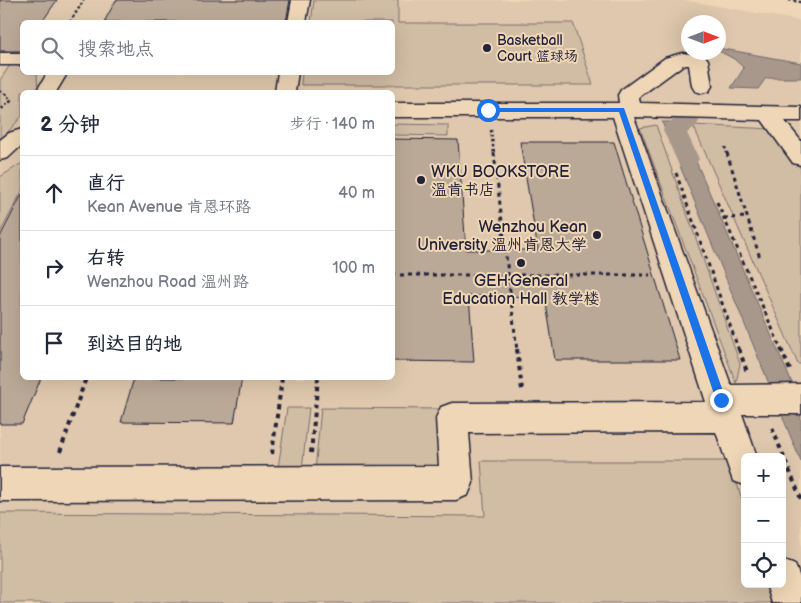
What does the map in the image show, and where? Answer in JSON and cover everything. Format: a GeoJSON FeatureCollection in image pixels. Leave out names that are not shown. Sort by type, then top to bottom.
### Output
{"type":"FeatureCollection","features":[{"type":"Feature","properties":{"kind":"street"},"geometry":{"type":"LineString","coordinates":[[297,20],[301,0]]}},
{"type":"Feature","properties":{"kind":"street"},"geometry":{"type":"LineString","coordinates":[[0,59],[20,59]]}},
{"type":"Feature","properties":{"kind":"street"},"geometry":{"type":"LineString","coordinates":[[702,86],[698,60],[682,59],[672,62],[628,95],[626,110],[741,457]]}},
{"type":"Feature","properties":{"kind":"street"},"geometry":{"type":"LineString","coordinates":[[47,90],[56,75]]}},
{"type":"Feature","properties":{"kind":"street"},"geometry":{"type":"LineString","coordinates":[[285,90],[288,75]]}},
{"type":"Feature","properties":{"kind":"street"},"geometry":{"type":"LineString","coordinates":[[395,110],[626,110],[801,114]]}},
{"type":"Feature","properties":{"kind":"street"},"geometry":{"type":"LineString","coordinates":[[768,114],[801,157]]}},
{"type":"Feature","properties":{"kind":"street"},"geometry":{"type":"LineString","coordinates":[[0,152],[20,136]]}},
{"type":"Feature","properties":{"kind":"street"},"geometry":{"type":"LineString","coordinates":[[0,484],[456,483],[452,418],[525,417],[724,406],[798,387]]}},
{"type":"Feature","properties":{"kind":"street"},"geometry":{"type":"LineString","coordinates":[[786,588],[791,603]]}},
{"type":"Feature","properties":{"kind":"path"},"geometry":{"type":"LineString","coordinates":[[71,20],[84,0]]}},
{"type":"Feature","properties":{"kind":"path"},"geometry":{"type":"LineString","coordinates":[[789,0],[801,2]]}},
{"type":"Feature","properties":{"kind":"path"},"geometry":{"type":"LineString","coordinates":[[0,91],[7,95],[10,101],[0,110]]}},
{"type":"Feature","properties":{"kind":"path"},"geometry":{"type":"LineString","coordinates":[[488,110],[525,417]]}},
{"type":"Feature","properties":{"kind":"path"},"geometry":{"type":"LineString","coordinates":[[725,147],[760,258]]}},
{"type":"Feature","properties":{"kind":"path"},"geometry":{"type":"LineString","coordinates":[[676,173],[755,399]]}},
{"type":"Feature","properties":{"kind":"path"},"geometry":{"type":"LineString","coordinates":[[717,202],[788,368],[798,387]]}},
{"type":"Feature","properties":{"kind":"path"},"geometry":{"type":"LineString","coordinates":[[724,218],[747,217]]}},
{"type":"Feature","properties":{"kind":"path"},"geometry":{"type":"LineString","coordinates":[[395,274],[654,275]]}},
{"type":"Feature","properties":{"kind":"path"},"geometry":{"type":"LineString","coordinates":[[49,484],[85,380]]}},
{"type":"Feature","properties":{"kind":"path"},"geometry":{"type":"LineString","coordinates":[[268,483],[282,380]]}},
{"type":"Feature","properties":{"kind":"path"},"geometry":{"type":"LineString","coordinates":[[308,483],[318,380]]}},
{"type":"Feature","properties":{"kind":"path"},"geometry":{"type":"LineString","coordinates":[[774,436],[801,499]]}},
{"type":"Feature","properties":{"kind":"shaded area","name":"Wenzhou Kean University 温州肯恩大学"},"geometry":{"type":"Polygon","coordinates":[[[0,0],[684,0],[801,21],[801,603],[0,603],[0,0]]]}},
{"type":"Feature","properties":{"kind":"shaded area","name":"Basketball Court 篮球场"},"geometry":{"type":"Polygon","coordinates":[[[314,0],[398,0],[398,23],[573,23],[593,85],[301,85],[302,75],[395,75],[395,20],[311,20],[314,0]]]}},
{"type":"Feature","properties":{"kind":"shaded area"},"geometry":{"type":"Polygon","coordinates":[[[726,49],[801,63],[801,78],[766,78],[758,89],[731,88],[744,68],[726,55],[726,49]]]}},
{"type":"Feature","properties":{"kind":"shaded area"},"geometry":{"type":"Polygon","coordinates":[[[10,65],[20,65],[20,75],[37,75],[38,90],[20,90],[20,118],[0,141],[0,80],[10,65]]]}},
{"type":"Feature","properties":{"kind":"shaded area"},"geometry":{"type":"Polygon","coordinates":[[[662,122],[679,122],[801,404],[801,462],[662,122]]]}},
{"type":"Feature","properties":{"kind":"shaded area"},"geometry":{"type":"Polygon","coordinates":[[[395,124],[448,125],[448,136],[395,135],[395,124]]]}},
{"type":"Feature","properties":{"kind":"shaded area"},"geometry":{"type":"Polygon","coordinates":[[[656,125],[740,364],[736,383],[640,128],[656,125]]]}},
{"type":"Feature","properties":{"kind":"shaded area"},"geometry":{"type":"Polygon","coordinates":[[[693,125],[772,129],[801,169],[801,364],[798,364],[693,125]]]}},
{"type":"Feature","properties":{"kind":"shaded area"},"geometry":{"type":"Polygon","coordinates":[[[20,164],[20,195],[0,233],[0,177],[20,164]]]}},
{"type":"Feature","properties":{"kind":"shaded area"},"geometry":{"type":"Polygon","coordinates":[[[287,408],[309,408],[302,469],[278,468],[287,408]]]}},
{"type":"Feature","properties":{"kind":"shaded area"},"geometry":{"type":"Polygon","coordinates":[[[321,408],[445,409],[448,474],[315,471],[321,408]]]}},
{"type":"Feature","properties":{"kind":"shaded area"},"geometry":{"type":"Polygon","coordinates":[[[481,461],[729,461],[741,496],[741,588],[771,588],[776,603],[0,603],[0,513],[485,516],[481,461]]]}},
{"type":"Feature","properties":{"kind":"building"},"geometry":{"type":"Polygon","coordinates":[[[0,0],[57,0],[43,20],[20,20],[20,51],[0,51],[0,0]]]}},
{"type":"Feature","properties":{"kind":"building"},"geometry":{"type":"Polygon","coordinates":[[[116,0],[290,0],[286,20],[105,20],[116,0]]]}},
{"type":"Feature","properties":{"kind":"building","name":"GEH·General Education Hall 教学楼"},"geometry":{"type":"Polygon","coordinates":[[[395,139],[458,140],[466,250],[538,250],[520,142],[614,142],[680,360],[555,360],[545,297],[469,296],[474,362],[395,361],[395,139]]]}},
{"type":"Feature","properties":{"kind":"building"},"geometry":{"type":"Polygon","coordinates":[[[20,198],[20,380],[40,380],[22,424],[0,424],[0,237],[20,198]]]}},
{"type":"Feature","properties":{"kind":"building"},"geometry":{"type":"Polygon","coordinates":[[[133,380],[242,380],[234,423],[121,422],[133,380]]]}},
{"type":"Feature","properties":{"kind":"waterway"},"geometry":{"type":"LineString","coordinates":[[687,159],[674,130],[688,121]]}},
{"type":"Feature","properties":{"kind":"place","name":"Basketball Court 篮球场"},"geometry":{"type":"Point","coordinates":[487,48]}},
{"type":"Feature","properties":{"kind":"place","name":"WKU BOOKSTORE 温肯书店"},"geometry":{"type":"Point","coordinates":[421,180]}},
{"type":"Feature","properties":{"kind":"place","name":"Wenzhou Kean University 温州肯恩大学"},"geometry":{"type":"Point","coordinates":[597,235]}},
{"type":"Feature","properties":{"kind":"place","name":"GEH·General Education Hall 教学楼"},"geometry":{"type":"Point","coordinates":[521,263]}},
{"type":"Feature","properties":{"kind":"route"},"geometry":{"type":"LineString","coordinates":[[488,110],[622,110],[721,400]]}}]}
